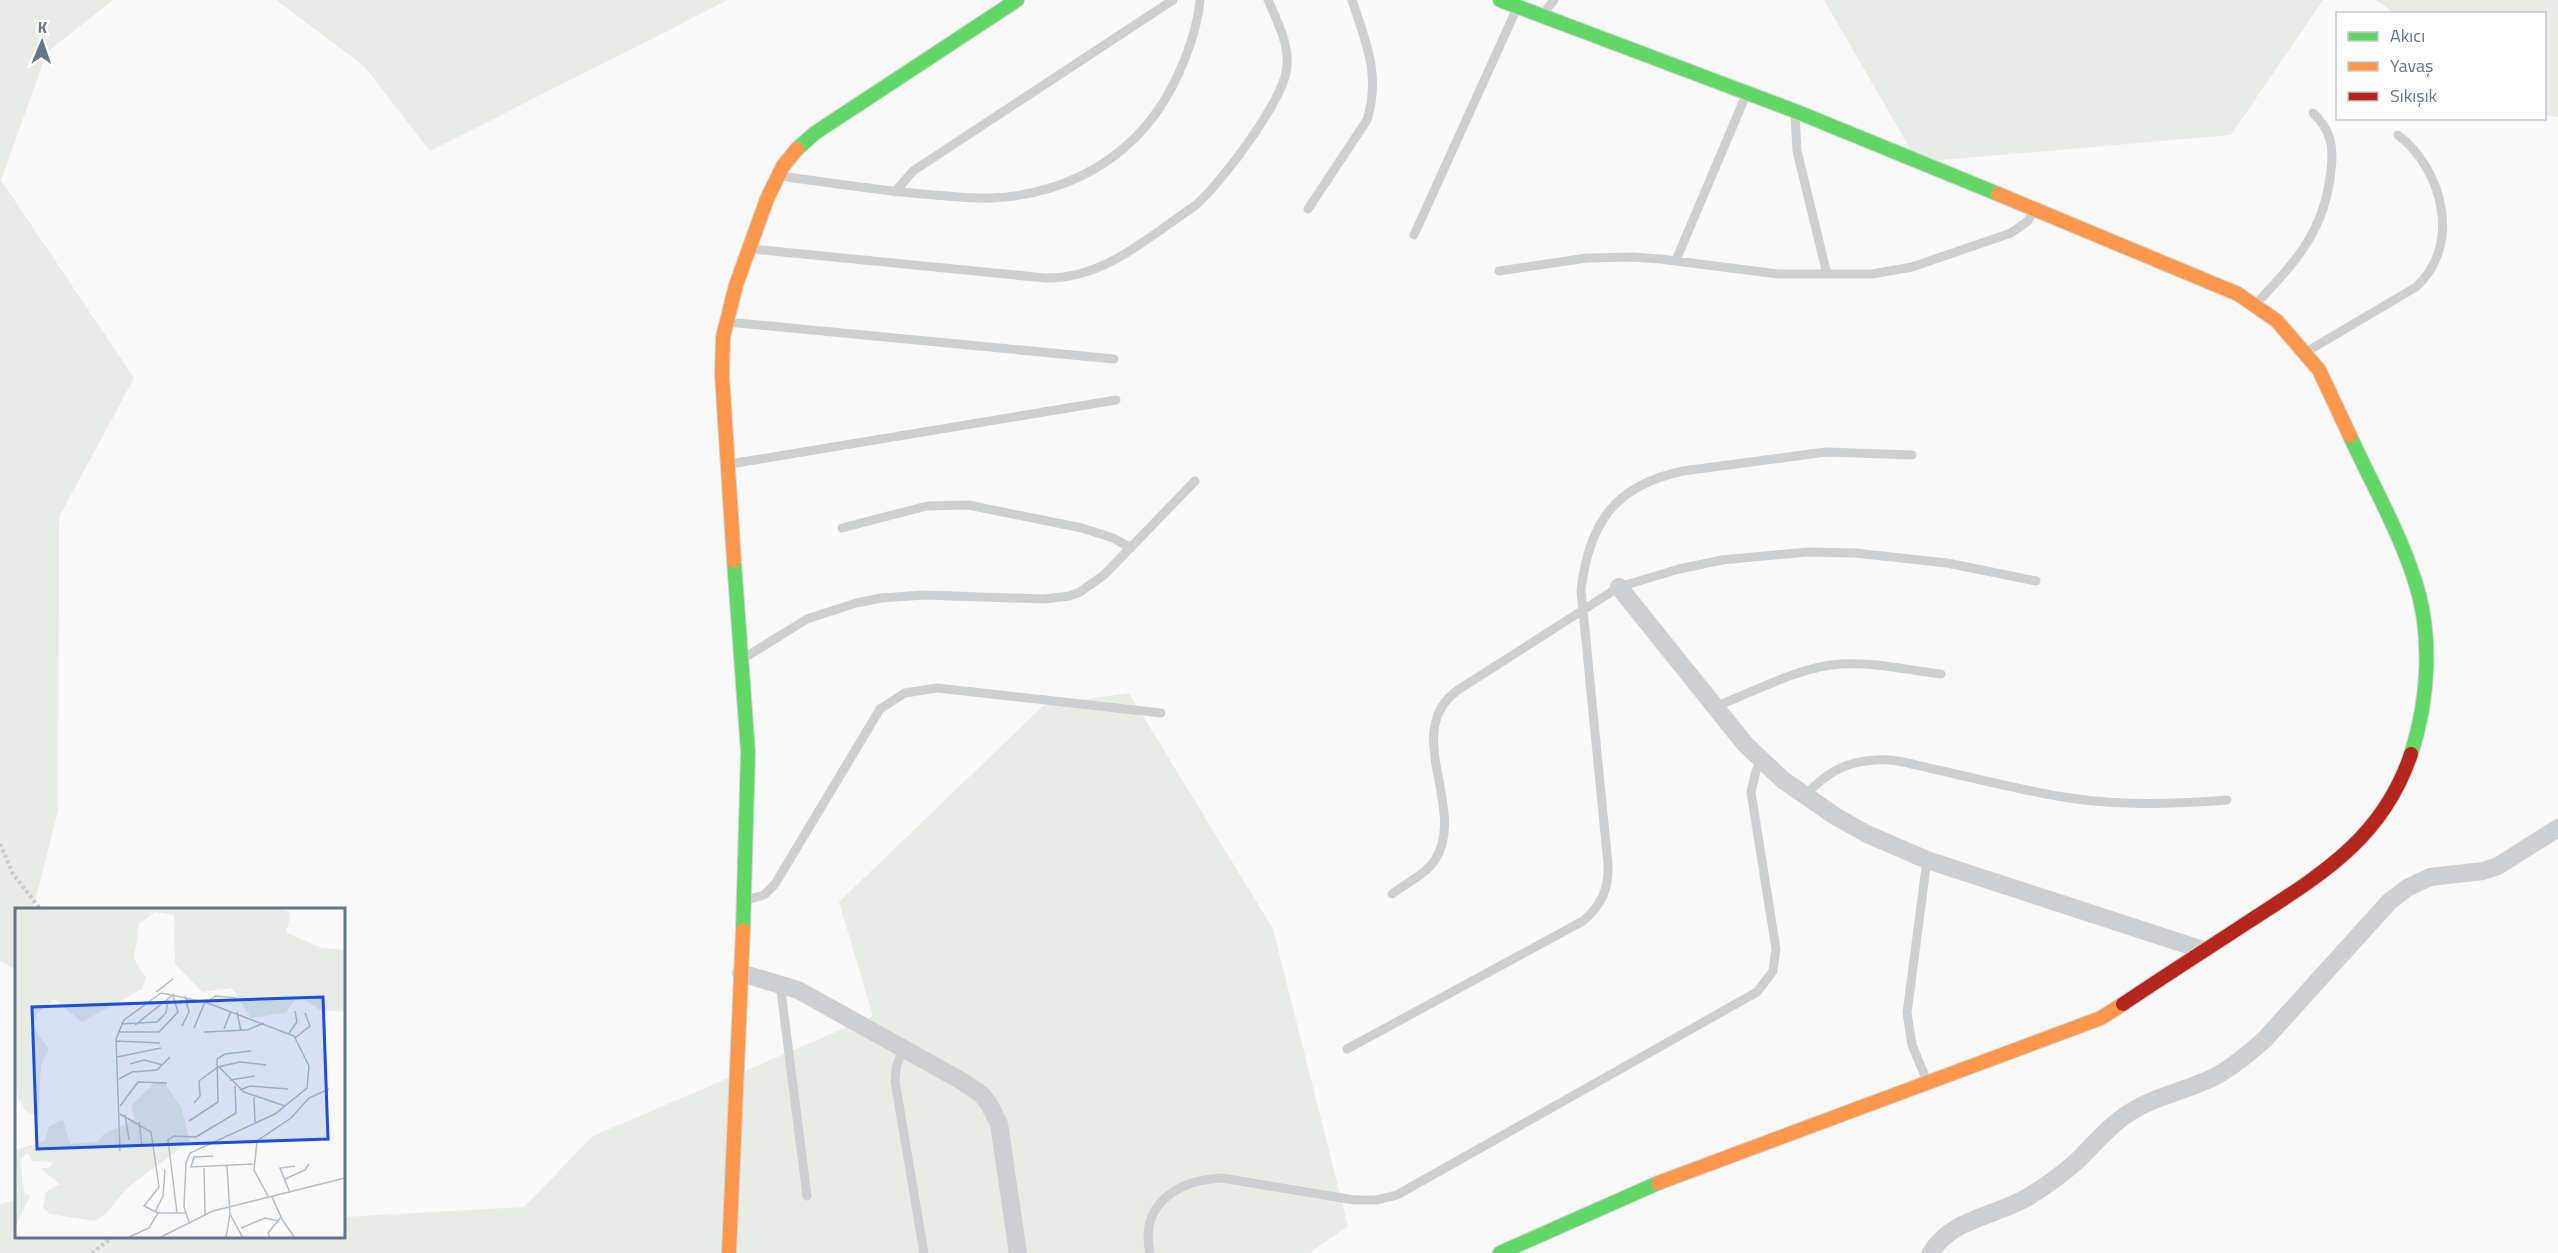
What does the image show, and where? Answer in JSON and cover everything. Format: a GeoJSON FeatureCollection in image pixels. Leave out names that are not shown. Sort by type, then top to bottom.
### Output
{"type":"FeatureCollection","features":[{"type":"Feature","properties":{"kind":"street"},"geometry":{"type":"LineString","coordinates":[[729,1253],[748,752],[721,354],[724,322],[777,176],[793,153],[815,133],[1017,0]]}},
{"type":"Feature","properties":{"kind":"street"},"geometry":{"type":"LineString","coordinates":[[1500,0],[1795,111],[2214,283],[2255,305],[2277,321],[2306,352],[2324,380],[2415,580],[2425,630],[2427,657],[2419,729],[2404,774],[2384,810],[2363,837],[2325,872],[2101,1018],[1669,1178],[1500,1253]]}},
{"type":"Feature","properties":{"kind":"street"},"geometry":{"type":"LineString","coordinates":[[1619,587],[1715,707],[1762,761],[1804,796],[1867,834],[1927,860],[2203,951]]}},
{"type":"Feature","properties":{"kind":"street"},"geometry":{"type":"LineString","coordinates":[[1931,1253],[1938,1242],[1954,1229],[2003,1210],[2041,1189],[2077,1161],[2116,1123],[2137,1108],[2212,1078],[2247,1055],[2265,1039],[2389,902],[2407,888],[2430,877],[2483,871],[2498,866],[2558,828]]}},
{"type":"Feature","properties":{"kind":"street"},"geometry":{"type":"LineString","coordinates":[[741,973],[798,990],[981,1094],[995,1114],[1002,1134],[1018,1253]]}},
{"type":"Feature","properties":{"kind":"lane"},"geometry":{"type":"LineString","coordinates":[[895,192],[913,171],[1173,0]]}},
{"type":"Feature","properties":{"kind":"lane"},"geometry":{"type":"LineString","coordinates":[[777,176],[895,192],[989,199],[1045,190],[1067,183],[1106,162],[1149,122],[1171,90],[1190,42],[1200,0]]}},
{"type":"Feature","properties":{"kind":"lane"},"geometry":{"type":"LineString","coordinates":[[749,249],[1045,278],[1073,277],[1099,268],[1196,205],[1206,196],[1227,173],[1278,95],[1285,77],[1287,53],[1268,0]]}},
{"type":"Feature","properties":{"kind":"lane"},"geometry":{"type":"LineString","coordinates":[[1308,209],[1367,120],[1371,106],[1373,70],[1352,0]]}},
{"type":"Feature","properties":{"kind":"lane"},"geometry":{"type":"LineString","coordinates":[[1542,15],[1554,0]]}},
{"type":"Feature","properties":{"kind":"lane"},"geometry":{"type":"LineString","coordinates":[[1414,235],[1518,6]]}},
{"type":"Feature","properties":{"kind":"lane"},"geometry":{"type":"LineString","coordinates":[[1676,260],[1747,92]]}},
{"type":"Feature","properties":{"kind":"lane"},"geometry":{"type":"LineString","coordinates":[[1795,111],[1797,151],[1827,274]]}},
{"type":"Feature","properties":{"kind":"lane"},"geometry":{"type":"LineString","coordinates":[[2255,305],[2298,258],[2315,231],[2324,211],[2334,150],[2326,127],[2313,112]]}},
{"type":"Feature","properties":{"kind":"lane"},"geometry":{"type":"LineString","coordinates":[[2306,352],[2416,286],[2430,273],[2440,252],[2443,225],[2436,184],[2421,156],[2398,135]]}},
{"type":"Feature","properties":{"kind":"lane"},"geometry":{"type":"LineString","coordinates":[[1498,271],[1587,258],[1633,257],[1676,260],[1778,274],[1872,274],[1912,267],[2011,233],[2028,221],[2035,209]]}},
{"type":"Feature","properties":{"kind":"lane"},"geometry":{"type":"LineString","coordinates":[[724,322],[1114,359]]}},
{"type":"Feature","properties":{"kind":"lane"},"geometry":{"type":"LineString","coordinates":[[728,464],[1116,400]]}},
{"type":"Feature","properties":{"kind":"lane"},"geometry":{"type":"LineString","coordinates":[[1347,1049],[1583,921],[1600,904],[1607,884],[1608,864],[1581,610],[1582,580],[1588,551],[1605,513],[1626,494],[1652,479],[1683,471],[1802,454],[1850,451],[1912,454]]}},
{"type":"Feature","properties":{"kind":"lane"},"geometry":{"type":"LineString","coordinates":[[742,659],[807,619],[856,603],[881,598],[924,595],[1044,600],[1069,596],[1093,585],[1195,481]]}},
{"type":"Feature","properties":{"kind":"lane"},"geometry":{"type":"LineString","coordinates":[[842,528],[927,506],[962,504],[1082,528],[1113,538],[1131,548]]}},
{"type":"Feature","properties":{"kind":"lane"},"geometry":{"type":"LineString","coordinates":[[1392,894],[1432,865],[1444,839],[1445,819],[1433,730],[1442,704],[1458,690],[1619,587],[1680,569],[1722,560],[1808,552],[1902,557],[1992,571],[2036,581]]}},
{"type":"Feature","properties":{"kind":"lane"},"geometry":{"type":"LineString","coordinates":[[1715,707],[1794,675],[1833,665],[1864,665],[1941,674]]}},
{"type":"Feature","properties":{"kind":"lane"},"geometry":{"type":"LineString","coordinates":[[743,900],[764,895],[776,884],[880,709],[905,693],[937,688],[1161,713]]}},
{"type":"Feature","properties":{"kind":"lane"},"geometry":{"type":"LineString","coordinates":[[1804,796],[1825,775],[1841,767],[1858,762],[1892,760],[2081,800],[2154,804],[2227,800]]}},
{"type":"Feature","properties":{"kind":"lane"},"geometry":{"type":"LineString","coordinates":[[1150,1253],[1147,1239],[1148,1229],[1155,1210],[1167,1196],[1184,1185],[1222,1178],[1354,1200],[1376,1200],[1397,1195],[1757,992],[1773,971],[1776,949],[1751,792],[1756,771],[1762,761]]}},
{"type":"Feature","properties":{"kind":"lane"},"geometry":{"type":"LineString","coordinates":[[1927,860],[1907,1013],[1912,1045],[1928,1083]]}},
{"type":"Feature","properties":{"kind":"lane"},"geometry":{"type":"LineString","coordinates":[[780,983],[807,1196]]}},
{"type":"Feature","properties":{"kind":"lane"},"geometry":{"type":"LineString","coordinates":[[903,1048],[896,1081],[924,1253]]}},
{"type":"Feature","properties":{"kind":"path"},"geometry":{"type":"LineString","coordinates":[[0,844],[13,874],[40,908]]}},
{"type":"Feature","properties":{"kind":"path"},"geometry":{"type":"LineString","coordinates":[[92,1253],[111,1238]]}},
{"type":"Feature","properties":{"kind":"shaded area"},"geometry":{"type":"Polygon","coordinates":[[[0,0],[113,0],[47,52],[1,180],[134,378],[59,517],[58,811],[33,908],[15,908],[15,969],[0,961],[0,0]]]}},
{"type":"Feature","properties":{"kind":"shaded area"},"geometry":{"type":"Polygon","coordinates":[[[276,0],[728,0],[430,151],[364,66],[276,0]]]}},
{"type":"Feature","properties":{"kind":"shaded area"},"geometry":{"type":"Polygon","coordinates":[[[1824,0],[2323,0],[2231,135],[1918,162],[1824,0]]]}},
{"type":"Feature","properties":{"kind":"shaded area"},"geometry":{"type":"Polygon","coordinates":[[[2376,0],[2558,0],[2558,117],[2546,115],[2546,12],[2393,12],[2376,0]]]}},
{"type":"Feature","properties":{"kind":"shaded area"},"geometry":{"type":"Polygon","coordinates":[[[1129,693],[1273,929],[1348,1226],[1309,1253],[0,1253],[0,1204],[15,1200],[15,1238],[345,1238],[345,1217],[524,1207],[593,1136],[873,1016],[839,902],[1043,706],[1129,693]]]}},
{"type":"Feature","properties":{"kind":"traffic: fast"},"geometry":{"type":"LineString","coordinates":[[797,149],[815,133],[1017,0]]}},
{"type":"Feature","properties":{"kind":"traffic: fast"},"geometry":{"type":"LineString","coordinates":[[1500,0],[1795,111],[1998,194]]}},
{"type":"Feature","properties":{"kind":"traffic: fast"},"geometry":{"type":"LineString","coordinates":[[2350,436],[2400,542],[2420,599],[2426,644],[2425,689],[2411,754]]}},
{"type":"Feature","properties":{"kind":"traffic: fast"},"geometry":{"type":"LineString","coordinates":[[734,561],[748,752],[743,930]]}},
{"type":"Feature","properties":{"kind":"traffic: fast"},"geometry":{"type":"LineString","coordinates":[[1500,1253],[1658,1183]]}},
{"type":"Feature","properties":{"kind":"traffic: slow"},"geometry":{"type":"LineString","coordinates":[[734,561],[722,375],[723,337],[736,285],[767,199],[783,166],[797,149]]}},
{"type":"Feature","properties":{"kind":"traffic: slow"},"geometry":{"type":"LineString","coordinates":[[1998,194],[2238,294],[2277,321],[2319,370],[2350,436]]}},
{"type":"Feature","properties":{"kind":"traffic: slow"},"geometry":{"type":"LineString","coordinates":[[729,1253],[743,930]]}},
{"type":"Feature","properties":{"kind":"traffic: slow"},"geometry":{"type":"LineString","coordinates":[[1658,1183],[2101,1018],[2123,1004]]}},
{"type":"Feature","properties":{"kind":"traffic: jam"},"geometry":{"type":"LineString","coordinates":[[2123,1004],[2297,890],[2344,854],[2365,834],[2383,811],[2411,754]]}}]}
